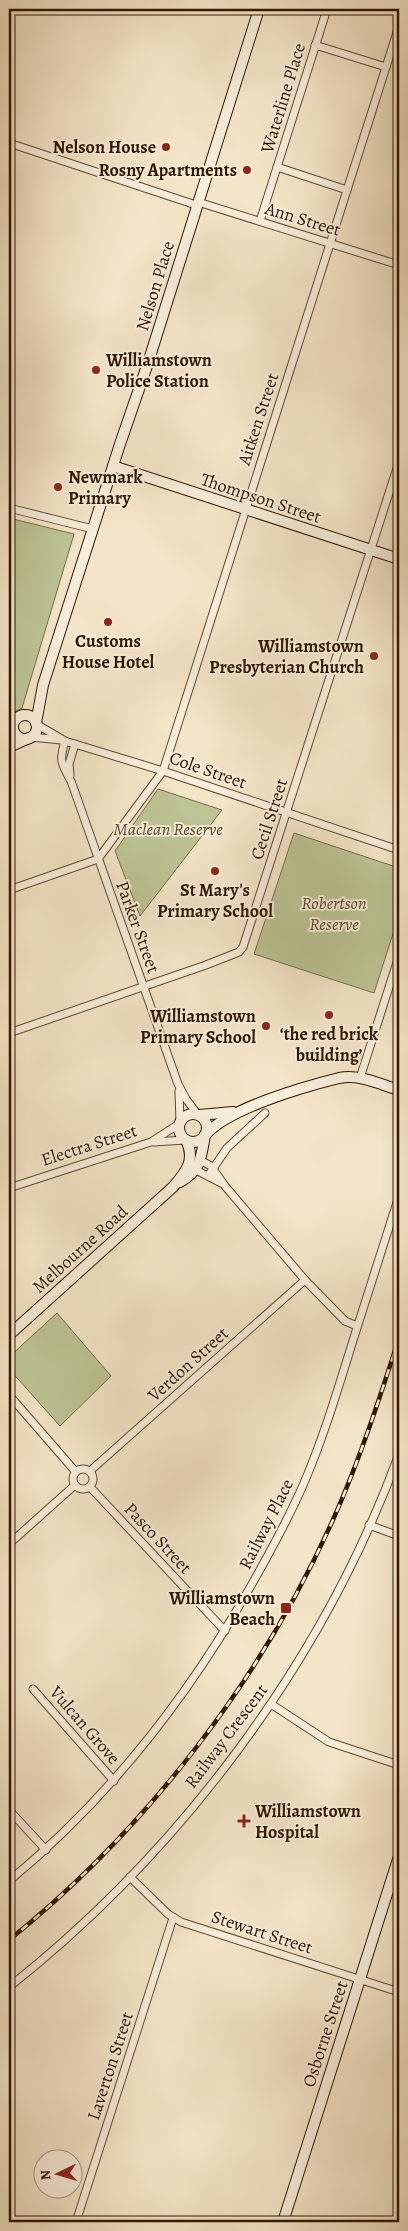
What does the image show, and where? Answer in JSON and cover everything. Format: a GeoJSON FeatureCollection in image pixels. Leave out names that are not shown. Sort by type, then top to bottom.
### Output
{"type":"FeatureCollection","features":[{"type":"Feature","properties":{"kind":"street","name":"Nelson Place"},"geometry":{"type":"LineString","coordinates":[[36,723],[43,685],[148,363],[259,9]]}},
{"type":"Feature","properties":{"kind":"street","name":"Waterline Place"},"geometry":{"type":"LineString","coordinates":[[260,221],[327,9]]}},
{"type":"Feature","properties":{"kind":"street","name":"Aitken Street"},"geometry":{"type":"LineString","coordinates":[[98,859],[163,771],[244,510],[399,26]]}},
{"type":"Feature","properties":{"kind":"street"},"geometry":{"type":"LineString","coordinates":[[315,45],[386,67]]}},
{"type":"Feature","properties":{"kind":"street","name":"Ann Street"},"geometry":{"type":"LineString","coordinates":[[9,143],[197,204],[260,221],[399,265]]}},
{"type":"Feature","properties":{"kind":"street","name":"Waterline Place"},"geometry":{"type":"LineString","coordinates":[[277,167],[347,190]]}},
{"type":"Feature","properties":{"kind":"street","name":"Cecil Street"},"geometry":{"type":"LineString","coordinates":[[9,1034],[143,985],[206,965],[239,952],[243,947],[399,462]]}},
{"type":"Feature","properties":{"kind":"street","name":"Thompson Street"},"geometry":{"type":"LineString","coordinates":[[113,466],[399,559]]}},
{"type":"Feature","properties":{"kind":"street"},"geometry":{"type":"LineString","coordinates":[[9,508],[93,529]]}},
{"type":"Feature","properties":{"kind":"street","name":"Nelson Place"},"geometry":{"type":"LineString","coordinates":[[9,735],[17,720],[32,706],[43,685]]}},
{"type":"Feature","properties":{"kind":"street"},"geometry":{"type":"LineString","coordinates":[[9,747],[30,738],[36,732],[36,723],[28,716],[17,720],[13,730],[22,739],[30,738]]}},
{"type":"Feature","properties":{"kind":"street","name":"Cole Street"},"geometry":{"type":"LineString","coordinates":[[36,723],[64,741]]}},
{"type":"Feature","properties":{"kind":"street","name":"Cole Street"},"geometry":{"type":"LineString","coordinates":[[30,738],[64,741],[75,744],[163,771],[399,850]]}},
{"type":"Feature","properties":{"kind":"street","name":"Parker Street"},"geometry":{"type":"LineString","coordinates":[[64,741],[60,759],[70,781],[178,1084],[198,1115]]}},
{"type":"Feature","properties":{"kind":"street","name":"Parker Street"},"geometry":{"type":"LineString","coordinates":[[70,781],[69,764],[75,744]]}},
{"type":"Feature","properties":{"kind":"street"},"geometry":{"type":"LineString","coordinates":[[9,890],[98,859]]}},
{"type":"Feature","properties":{"kind":"street"},"geometry":{"type":"LineString","coordinates":[[360,1078],[399,956]]}},
{"type":"Feature","properties":{"kind":"street"},"geometry":{"type":"LineString","coordinates":[[185,1140],[196,1142],[218,1123],[238,1112],[328,1081],[347,1077],[360,1078],[399,1090]]}},
{"type":"Feature","properties":{"kind":"street","name":"Parker Street"},"geometry":{"type":"LineString","coordinates":[[178,1084],[181,1110],[180,1124]]}},
{"type":"Feature","properties":{"kind":"street"},"geometry":{"type":"LineString","coordinates":[[225,1186],[208,1176],[195,1164],[185,1140],[179,1132],[180,1124],[188,1115],[238,1112]]}},
{"type":"Feature","properties":{"kind":"street"},"geometry":{"type":"LineString","coordinates":[[208,1176],[227,1148],[265,1113]]}},
{"type":"Feature","properties":{"kind":"street"},"geometry":{"type":"LineString","coordinates":[[195,1164],[205,1135],[206,1123],[198,1115]]}},
{"type":"Feature","properties":{"kind":"street","name":"Electra Street"},"geometry":{"type":"LineString","coordinates":[[152,1142],[180,1124]]}},
{"type":"Feature","properties":{"kind":"street","name":"Electra Street"},"geometry":{"type":"LineString","coordinates":[[9,1188],[152,1142],[185,1140]]}},
{"type":"Feature","properties":{"kind":"street"},"geometry":{"type":"LineString","coordinates":[[195,1164],[209,1164],[225,1186],[305,1280],[345,1321],[357,1326]]}},
{"type":"Feature","properties":{"kind":"street","name":"Melbourne Road"},"geometry":{"type":"LineString","coordinates":[[9,1335],[173,1187],[191,1176],[195,1164]]}},
{"type":"Feature","properties":{"kind":"street","name":"Railway Place"},"geometry":{"type":"LineString","coordinates":[[9,1881],[46,1850],[114,1781],[157,1729],[225,1631],[272,1549],[304,1484],[332,1408],[399,1196]]}},
{"type":"Feature","properties":{"kind":"street","name":"Verdon Street"},"geometry":{"type":"LineString","coordinates":[[90,1471],[305,1280]]}},
{"type":"Feature","properties":{"kind":"street"},"geometry":{"type":"LineString","coordinates":[[9,1395],[75,1472]]}},
{"type":"Feature","properties":{"kind":"street","name":"Railway Crescent"},"geometry":{"type":"LineString","coordinates":[[9,1987],[101,1908],[215,1781],[271,1704],[339,1588],[369,1525],[399,1454]]}},
{"type":"Feature","properties":{"kind":"street"},"geometry":{"type":"LineString","coordinates":[[82,1468],[90,1471],[93,1478],[90,1487],[81,1489],[75,1486],[72,1478],[75,1472],[82,1468]]}},
{"type":"Feature","properties":{"kind":"street"},"geometry":{"type":"LineString","coordinates":[[9,1544],[75,1486]]}},
{"type":"Feature","properties":{"kind":"street","name":"Pasco Street"},"geometry":{"type":"LineString","coordinates":[[90,1487],[225,1631]]}},
{"type":"Feature","properties":{"kind":"street"},"geometry":{"type":"LineString","coordinates":[[369,1525],[399,1536]]}},
{"type":"Feature","properties":{"kind":"street","name":"Vulcan Grove"},"geometry":{"type":"LineString","coordinates":[[33,1689],[114,1781]]}},
{"type":"Feature","properties":{"kind":"street"},"geometry":{"type":"LineString","coordinates":[[271,1704],[329,1742],[399,1765]]}},
{"type":"Feature","properties":{"kind":"street"},"geometry":{"type":"LineString","coordinates":[[9,1810],[46,1850]]}},
{"type":"Feature","properties":{"kind":"street","name":"Osborne Street"},"geometry":{"type":"LineString","coordinates":[[283,2222],[399,1856]]}},
{"type":"Feature","properties":{"kind":"street","name":"Stewart Street"},"geometry":{"type":"LineString","coordinates":[[130,1877],[173,1918],[399,1992]]}},
{"type":"Feature","properties":{"kind":"street","name":"Laverton Street"},"geometry":{"type":"LineString","coordinates":[[76,2222],[173,1918]]}},
{"type":"Feature","properties":{"kind":"green space"},"geometry":{"type":"Polygon","coordinates":[[[9,518],[74,534],[22,708],[9,715],[9,518]]]}},
{"type":"Feature","properties":{"kind":"green space","name":"Maclean Reserve"},"geometry":{"type":"Polygon","coordinates":[[[158,789],[222,810],[140,916],[115,851],[158,789]]]}},
{"type":"Feature","properties":{"kind":"green space","name":"Robertson Reserve"},"geometry":{"type":"Polygon","coordinates":[[[294,833],[399,868],[399,915],[374,993],[254,954],[294,833]]]}},
{"type":"Feature","properties":{"kind":"green space"},"geometry":{"type":"Polygon","coordinates":[[[57,1313],[111,1376],[60,1426],[9,1369],[9,1357],[57,1313]]]}},
{"type":"Feature","properties":{"kind":"railway"},"geometry":{"type":"LineString","coordinates":[[9,1940],[59,1898],[152,1802],[195,1750],[271,1639],[303,1581],[342,1499],[360,1454],[399,1338]]}},
{"type":"Feature","properties":{"kind":"place","name":"Nelson House"},"geometry":{"type":"Point","coordinates":[166,147]}},
{"type":"Feature","properties":{"kind":"place","name":"Rosny Apartments"},"geometry":{"type":"Point","coordinates":[247,170]}},
{"type":"Feature","properties":{"kind":"place","name":"Williamstown Police Station"},"geometry":{"type":"Point","coordinates":[96,370]}},
{"type":"Feature","properties":{"kind":"place","name":"Newmark Primary"},"geometry":{"type":"Point","coordinates":[58,487]}},
{"type":"Feature","properties":{"kind":"place","name":"Customs House Hotel"},"geometry":{"type":"Point","coordinates":[108,622]}},
{"type":"Feature","properties":{"kind":"place","name":"Williamstown Presbyterian Church"},"geometry":{"type":"Point","coordinates":[374,656]}},
{"type":"Feature","properties":{"kind":"place","name":"St Mary's Primary School"},"geometry":{"type":"Point","coordinates":[215,871]}},
{"type":"Feature","properties":{"kind":"place","name":"‘the red brick building’"},"geometry":{"type":"Point","coordinates":[329,1015]}},
{"type":"Feature","properties":{"kind":"place","name":"Williamstown Primary School"},"geometry":{"type":"Point","coordinates":[266,1026]}},
{"type":"Feature","properties":{"kind":"place","name":"Williamstown Beach"},"geometry":{"type":"Point","coordinates":[286,1608]}},
{"type":"Feature","properties":{"kind":"place","name":"Williamstown Hospital"},"geometry":{"type":"Point","coordinates":[244,1821]}}]}
